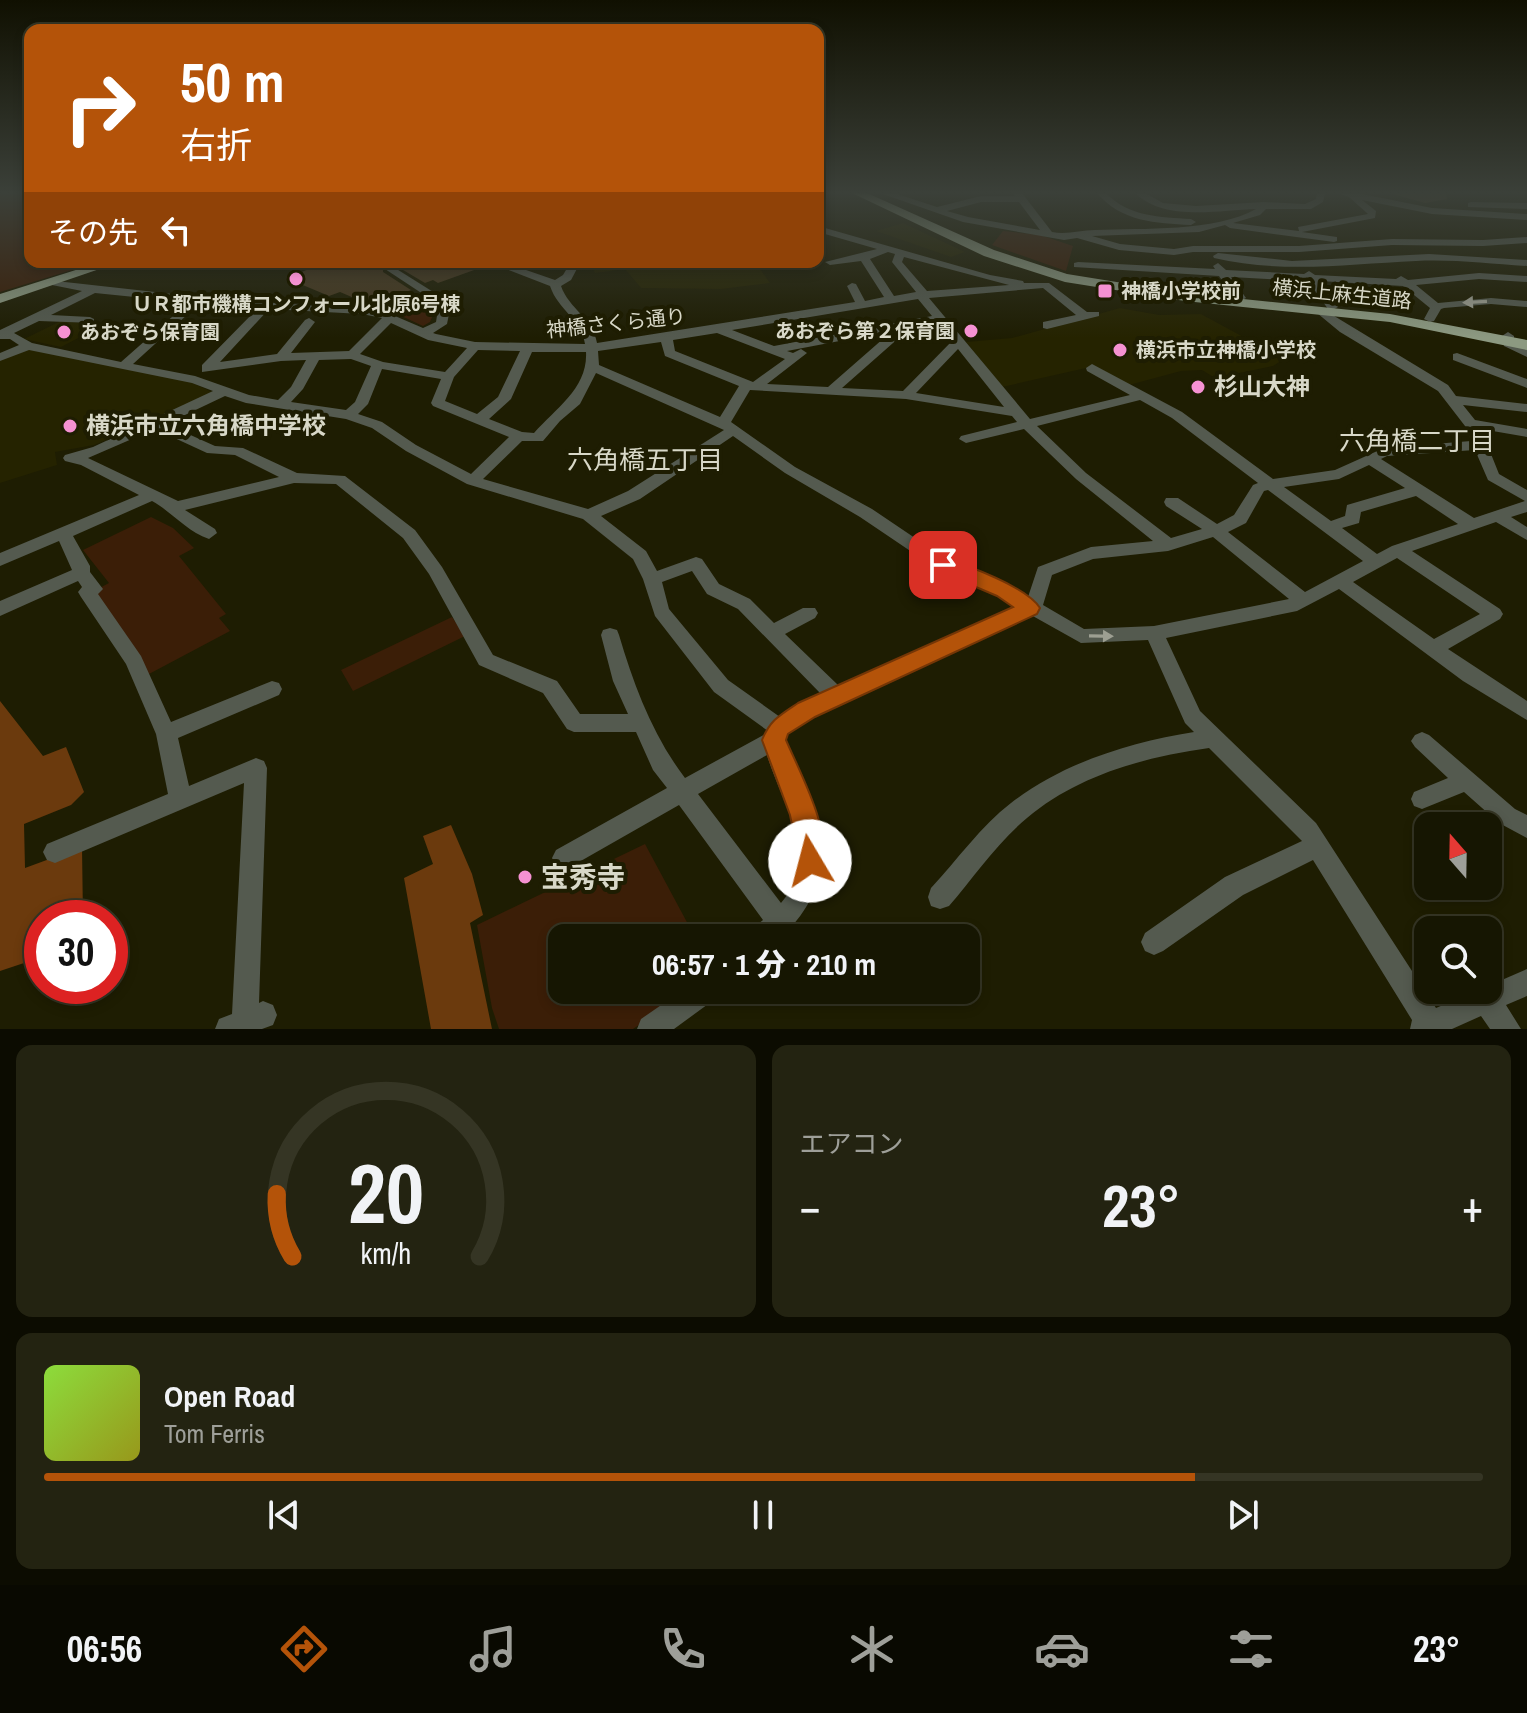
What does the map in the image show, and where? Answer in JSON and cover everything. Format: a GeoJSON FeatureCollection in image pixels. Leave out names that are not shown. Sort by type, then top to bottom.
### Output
{"type":"FeatureCollection","features":[{"type":"Feature","properties":{"kind":"main road","name":"横浜上麻生道路"},"geometry":{"type":"LineString","coordinates":[[963,241],[1065,278],[1152,291],[1327,309],[1433,313],[1527,343]]}},
{"type":"Feature","properties":{"kind":"main road"},"geometry":{"type":"LineString","coordinates":[[0,299],[95,268]]}},
{"type":"Feature","properties":{"kind":"main road","name":"横浜上麻生道路"},"geometry":{"type":"LineString","coordinates":[[1152,291],[1327,309],[1508,338]]}},
{"type":"Feature","properties":{"kind":"street"},"geometry":{"type":"LineString","coordinates":[[859,241],[989,278],[1045,285],[1074,274],[1083,251],[1069,241]]}},
{"type":"Feature","properties":{"kind":"street"},"geometry":{"type":"LineString","coordinates":[[1101,241],[1135,250],[1210,253],[1363,243],[1471,241]]}},
{"type":"Feature","properties":{"kind":"street"},"geometry":{"type":"LineString","coordinates":[[1347,241],[1363,243]]}},
{"type":"Feature","properties":{"kind":"street"},"geometry":{"type":"LineString","coordinates":[[830,262],[864,257],[887,249]]}},
{"type":"Feature","properties":{"kind":"street"},"geometry":{"type":"LineString","coordinates":[[900,253],[897,262],[1016,413],[1081,476],[1168,545]]}},
{"type":"Feature","properties":{"kind":"street"},"geometry":{"type":"LineString","coordinates":[[1210,253],[1238,261],[1300,263],[1419,257],[1527,263]]}},
{"type":"Feature","properties":{"kind":"street"},"geometry":{"type":"LineString","coordinates":[[1210,253],[1240,298]]}},
{"type":"Feature","properties":{"kind":"street"},"geometry":{"type":"LineString","coordinates":[[864,257],[891,299]]}},
{"type":"Feature","properties":{"kind":"street"},"geometry":{"type":"LineString","coordinates":[[1462,260],[1525,304]]}},
{"type":"Feature","properties":{"kind":"street"},"geometry":{"type":"LineString","coordinates":[[1377,261],[1406,283],[1433,313],[1491,301],[1525,304]]}},
{"type":"Feature","properties":{"kind":"street"},"geometry":{"type":"LineString","coordinates":[[1300,263],[1312,278],[1327,309],[1344,329],[1421,374],[1454,400],[1471,423],[1493,477],[1527,497]]}},
{"type":"Feature","properties":{"kind":"street"},"geometry":{"type":"LineString","coordinates":[[1078,265],[1406,283],[1483,276],[1527,279]]}},
{"type":"Feature","properties":{"kind":"street"},"geometry":{"type":"LineString","coordinates":[[390,268],[440,300],[444,309],[441,324],[423,333]]}},
{"type":"Feature","properties":{"kind":"street"},"geometry":{"type":"LineString","coordinates":[[510,268],[555,284],[564,282],[573,268]]}},
{"type":"Feature","properties":{"kind":"street","name":"神橋さくら通り"},"geometry":{"type":"LineString","coordinates":[[51,282],[210,301],[362,311],[390,318],[423,333],[475,346],[527,349],[590,348],[667,338],[891,299],[1045,285]]}},
{"type":"Feature","properties":{"kind":"street"},"geometry":{"type":"LineString","coordinates":[[475,346],[448,376],[438,403],[519,436],[538,438],[575,401],[593,367],[590,334],[581,320],[564,308],[555,284]]}},
{"type":"Feature","properties":{"kind":"street"},"geometry":{"type":"LineString","coordinates":[[1045,285],[1089,315],[1047,325]]}},
{"type":"Feature","properties":{"kind":"street"},"geometry":{"type":"LineString","coordinates":[[852,286],[861,304]]}},
{"type":"Feature","properties":{"kind":"street"},"geometry":{"type":"LineString","coordinates":[[0,335],[93,289]]}},
{"type":"Feature","properties":{"kind":"street"},"geometry":{"type":"LineString","coordinates":[[124,366],[185,311],[210,301]]}},
{"type":"Feature","properties":{"kind":"street"},"geometry":{"type":"LineString","coordinates":[[201,374],[266,306]]}},
{"type":"Feature","properties":{"kind":"street"},"geometry":{"type":"LineString","coordinates":[[36,317],[90,321]]}},
{"type":"Feature","properties":{"kind":"street"},"geometry":{"type":"LineString","coordinates":[[352,355],[390,318]]}},
{"type":"Feature","properties":{"kind":"street"},"geometry":{"type":"LineString","coordinates":[[772,350],[942,318]]}},
{"type":"Feature","properties":{"kind":"street"},"geometry":{"type":"LineString","coordinates":[[281,357],[309,322]]}},
{"type":"Feature","properties":{"kind":"street"},"geometry":{"type":"LineString","coordinates":[[832,390],[906,325]]}},
{"type":"Feature","properties":{"kind":"street"},"geometry":{"type":"LineString","coordinates":[[719,329],[794,358]]}},
{"type":"Feature","properties":{"kind":"street"},"geometry":{"type":"LineString","coordinates":[[0,335],[13,336],[28,346],[124,366],[201,374],[281,357],[352,355],[420,374],[448,376]]}},
{"type":"Feature","properties":{"kind":"street"},"geometry":{"type":"LineString","coordinates":[[667,338],[669,353],[750,386],[906,395],[1016,413]]}},
{"type":"Feature","properties":{"kind":"street"},"geometry":{"type":"LineString","coordinates":[[1508,338],[1527,353]]}},
{"type":"Feature","properties":{"kind":"street"},"geometry":{"type":"LineString","coordinates":[[906,395],[960,340]]}},
{"type":"Feature","properties":{"kind":"street"},"geometry":{"type":"LineString","coordinates":[[589,515],[634,495],[728,426],[750,386],[818,341]]}},
{"type":"Feature","properties":{"kind":"street"},"geometry":{"type":"LineString","coordinates":[[0,357],[28,346]]}},
{"type":"Feature","properties":{"kind":"street"},"geometry":{"type":"LineString","coordinates":[[480,419],[504,399],[527,349]]}},
{"type":"Feature","properties":{"kind":"street"},"geometry":{"type":"LineString","coordinates":[[281,404],[296,389],[315,356]]}},
{"type":"Feature","properties":{"kind":"street"},"geometry":{"type":"LineString","coordinates":[[1457,357],[1527,384]]}},
{"type":"Feature","properties":{"kind":"street"},"geometry":{"type":"LineString","coordinates":[[349,415],[361,404],[378,364]]}},
{"type":"Feature","properties":{"kind":"street"},"geometry":{"type":"LineString","coordinates":[[593,367],[728,426],[790,470],[866,513],[943,565],[1004,591],[1081,636],[1154,633],[1304,601],[1398,550],[1527,506]]}},
{"type":"Feature","properties":{"kind":"street"},"geometry":{"type":"LineString","coordinates":[[1092,368],[1177,415],[1376,562]]}},
{"type":"Feature","properties":{"kind":"street"},"geometry":{"type":"LineString","coordinates":[[201,374],[225,391],[246,399],[349,415],[377,425],[472,481],[589,515],[640,555],[652,579],[661,611],[687,647],[721,686],[776,734],[810,840],[810,861],[797,903],[776,924]]}},
{"type":"Feature","properties":{"kind":"street"},"geometry":{"type":"LineString","coordinates":[[225,391],[156,424],[70,458],[86,462],[176,507],[294,478],[340,479],[410,535],[436,571],[486,660],[550,687],[574,723],[642,723]]}},
{"type":"Feature","properties":{"kind":"street"},"geometry":{"type":"LineString","coordinates":[[1454,400],[1527,406],[1524,396],[1527,395]]}},
{"type":"Feature","properties":{"kind":"street"},"geometry":{"type":"LineString","coordinates":[[966,439],[1141,396]]}},
{"type":"Feature","properties":{"kind":"street"},"geometry":{"type":"LineString","coordinates":[[1471,423],[1527,433]]}},
{"type":"Feature","properties":{"kind":"street"},"geometry":{"type":"LineString","coordinates":[[156,424],[212,450],[238,451],[294,478]]}},
{"type":"Feature","properties":{"kind":"street"},"geometry":{"type":"LineString","coordinates":[[472,481],[519,436]]}},
{"type":"Feature","properties":{"kind":"street"},"geometry":{"type":"LineString","coordinates":[[564,858],[683,792],[836,696],[1030,608],[1036,601],[1044,571],[1091,553],[1168,545],[1216,531],[1240,519],[1258,488],[1270,484],[1339,474],[1384,452],[1480,445]]}},
{"type":"Feature","properties":{"kind":"street"},"geometry":{"type":"LineString","coordinates":[[1370,459],[1472,525]]}},
{"type":"Feature","properties":{"kind":"street"},"geometry":{"type":"LineString","coordinates":[[1329,527],[1353,519],[1353,509],[1417,490]]}},
{"type":"Feature","properties":{"kind":"street"},"geometry":{"type":"LineString","coordinates":[[0,560],[153,495]]}},
{"type":"Feature","properties":{"kind":"street"},"geometry":{"type":"LineString","coordinates":[[1172,502],[1216,531],[1304,601]]}},
{"type":"Feature","properties":{"kind":"street"},"geometry":{"type":"LineString","coordinates":[[176,507],[178,513],[209,533]]}},
{"type":"Feature","properties":{"kind":"street"},"geometry":{"type":"LineString","coordinates":[[1498,516],[1527,534]]}},
{"type":"Feature","properties":{"kind":"street"},"geometry":{"type":"LineString","coordinates":[[63,533],[81,566],[81,573],[94,589],[87,592],[134,661],[166,734],[180,798]]}},
{"type":"Feature","properties":{"kind":"street"},"geometry":{"type":"LineString","coordinates":[[1398,550],[1494,614],[1433,649]]}},
{"type":"Feature","properties":{"kind":"street"},"geometry":{"type":"LineString","coordinates":[[652,579],[696,563],[713,589],[744,604],[836,696]]}},
{"type":"Feature","properties":{"kind":"street"},"geometry":{"type":"LineString","coordinates":[[0,609],[81,573]]}},
{"type":"Feature","properties":{"kind":"street"},"geometry":{"type":"LineString","coordinates":[[1341,582],[1433,649],[1527,711]]}},
{"type":"Feature","properties":{"kind":"street"},"geometry":{"type":"LineString","coordinates":[[772,632],[809,613]]}},
{"type":"Feature","properties":{"kind":"street"},"geometry":{"type":"LineString","coordinates":[[1154,633],[1192,717],[1308,831],[1426,1027],[1477,1004]]}},
{"type":"Feature","properties":{"kind":"street"},"geometry":{"type":"LineString","coordinates":[[610,635],[623,681],[661,763],[779,921]]}},
{"type":"Feature","properties":{"kind":"street"},"geometry":{"type":"LineString","coordinates":[[166,734],[272,689]]}},
{"type":"Feature","properties":{"kind":"street"},"geometry":{"type":"LineString","coordinates":[[940,897],[1019,810],[1058,787],[1119,758],[1162,745],[1214,738]]}},
{"type":"Feature","properties":{"kind":"street"},"geometry":{"type":"LineString","coordinates":[[1422,741],[1507,816],[1527,827]]}},
{"type":"Feature","properties":{"kind":"street"},"geometry":{"type":"LineString","coordinates":[[55,852],[256,768],[246,1022]]}},
{"type":"Feature","properties":{"kind":"street"},"geometry":{"type":"LineString","coordinates":[[1422,799],[1466,781]]}},
{"type":"Feature","properties":{"kind":"street"},"geometry":{"type":"LineString","coordinates":[[1154,942],[1234,886],[1317,846]]}},
{"type":"Feature","properties":{"kind":"street"},"geometry":{"type":"LineString","coordinates":[[1502,993],[1527,982]]}},
{"type":"Feature","properties":{"kind":"street"},"geometry":{"type":"LineString","coordinates":[[651,1029],[686,1004]]}},
{"type":"Feature","properties":{"kind":"street"},"geometry":{"type":"LineString","coordinates":[[1489,1004],[1507,1029]]}},
{"type":"Feature","properties":{"kind":"shaded area"},"geometry":{"type":"Polygon","coordinates":[[[0,241],[24,241],[24,268],[78,268],[0,292],[0,241]]]}},
{"type":"Feature","properties":{"kind":"shaded area"},"geometry":{"type":"Polygon","coordinates":[[[905,241],[942,241],[965,252],[951,257],[905,241]]]}},
{"type":"Feature","properties":{"kind":"shaded area"},"geometry":{"type":"Polygon","coordinates":[[[995,241],[1058,241],[1073,246],[1066,271],[992,245],[995,241]]]}},
{"type":"Feature","properties":{"kind":"shaded area"},"geometry":{"type":"Polygon","coordinates":[[[593,268],[759,268],[770,283],[721,289],[641,288],[625,269],[595,273],[593,268]]]}},
{"type":"Feature","properties":{"kind":"shaded area"},"geometry":{"type":"Polygon","coordinates":[[[428,298],[433,315],[430,322],[423,326],[395,313],[428,298]]]}},
{"type":"Feature","properties":{"kind":"shaded area","name":"横浜市立神橋小学校"},"geometry":{"type":"Polygon","coordinates":[[[1120,308],[1159,315],[1201,314],[1284,359],[1273,366],[1215,378],[1202,370],[1181,371],[1129,385],[1095,366],[1002,387],[966,342],[1012,338],[1120,308]]]}},
{"type":"Feature","properties":{"kind":"shaded area","name":"あおぞら保育園"},"geometry":{"type":"Polygon","coordinates":[[[61,321],[103,325],[61,347],[24,339],[61,321]]]}},
{"type":"Feature","properties":{"kind":"shaded area","name":"横浜市立六角橋中学校"},"geometry":{"type":"Polygon","coordinates":[[[27,348],[188,381],[212,392],[187,407],[94,445],[55,452],[57,465],[0,483],[0,358],[27,348]]]}},
{"type":"Feature","properties":{"kind":"shaded area"},"geometry":{"type":"Polygon","coordinates":[[[151,517],[173,528],[194,548],[179,556],[226,614],[219,618],[230,631],[149,674],[94,591],[109,583],[83,550],[151,517]]]}},
{"type":"Feature","properties":{"kind":"shaded area"},"geometry":{"type":"Polygon","coordinates":[[[452,617],[465,636],[353,691],[341,670],[452,617]]]}},
{"type":"Feature","properties":{"kind":"shaded area"},"geometry":{"type":"Polygon","coordinates":[[[0,701],[43,756],[66,747],[84,792],[71,805],[24,824],[25,868],[82,847],[83,900],[24,900],[24,963],[0,971],[0,701]]]}},
{"type":"Feature","properties":{"kind":"shaded area"},"geometry":{"type":"Polygon","coordinates":[[[451,825],[472,874],[483,915],[470,923],[492,1029],[431,1029],[404,878],[433,864],[423,836],[451,825]]]}},
{"type":"Feature","properties":{"kind":"shaded area"},"geometry":{"type":"Polygon","coordinates":[[[645,844],[688,924],[548,924],[548,1004],[670,1004],[633,1029],[499,1029],[492,1008],[477,925],[645,844]]]}},
{"type":"Feature","properties":{"kind":"building"},"geometry":{"type":"Polygon","coordinates":[[[312,268],[383,268],[383,272],[411,290],[373,306],[340,292],[329,296],[286,278],[312,268]]]}},
{"type":"Feature","properties":{"kind":"building"},"geometry":{"type":"Polygon","coordinates":[[[400,268],[480,268],[438,283],[433,280],[425,283],[400,268]]]}},
{"type":"Feature","properties":{"kind":"place","name":"ＵＲ都市機構コンフォール北原6号棟"},"geometry":{"type":"Point","coordinates":[296,279]}},
{"type":"Feature","properties":{"kind":"place","name":"神橋小学校前"},"geometry":{"type":"Point","coordinates":[1105,291]}},
{"type":"Feature","properties":{"kind":"place","name":"あおぞら第２保育園"},"geometry":{"type":"Point","coordinates":[971,331]}},
{"type":"Feature","properties":{"kind":"place","name":"あおぞら保育園"},"geometry":{"type":"Point","coordinates":[64,332]}},
{"type":"Feature","properties":{"kind":"place","name":"横浜市立神橋小学校"},"geometry":{"type":"Point","coordinates":[1120,350]}},
{"type":"Feature","properties":{"kind":"place","name":"杉山大神"},"geometry":{"type":"Point","coordinates":[1198,387]}},
{"type":"Feature","properties":{"kind":"place","name":"横浜市立六角橋中学校"},"geometry":{"type":"Point","coordinates":[70,426]}},
{"type":"Feature","properties":{"kind":"place","name":"宝秀寺"},"geometry":{"type":"Point","coordinates":[525,877]}},
{"type":"Feature","properties":{"kind":"district","name":"六角橋二丁目"},"geometry":{"type":"Point","coordinates":[1417,441]}},
{"type":"Feature","properties":{"kind":"district","name":"六角橋五丁目"},"geometry":{"type":"Point","coordinates":[645,460]}},
{"type":"Feature","properties":{"kind":"route"},"geometry":{"type":"LineString","coordinates":[[810,861],[810,840],[803,815],[778,757],[774,740],[779,728],[806,710],[1030,608],[1004,591],[943,565]]}}]}
